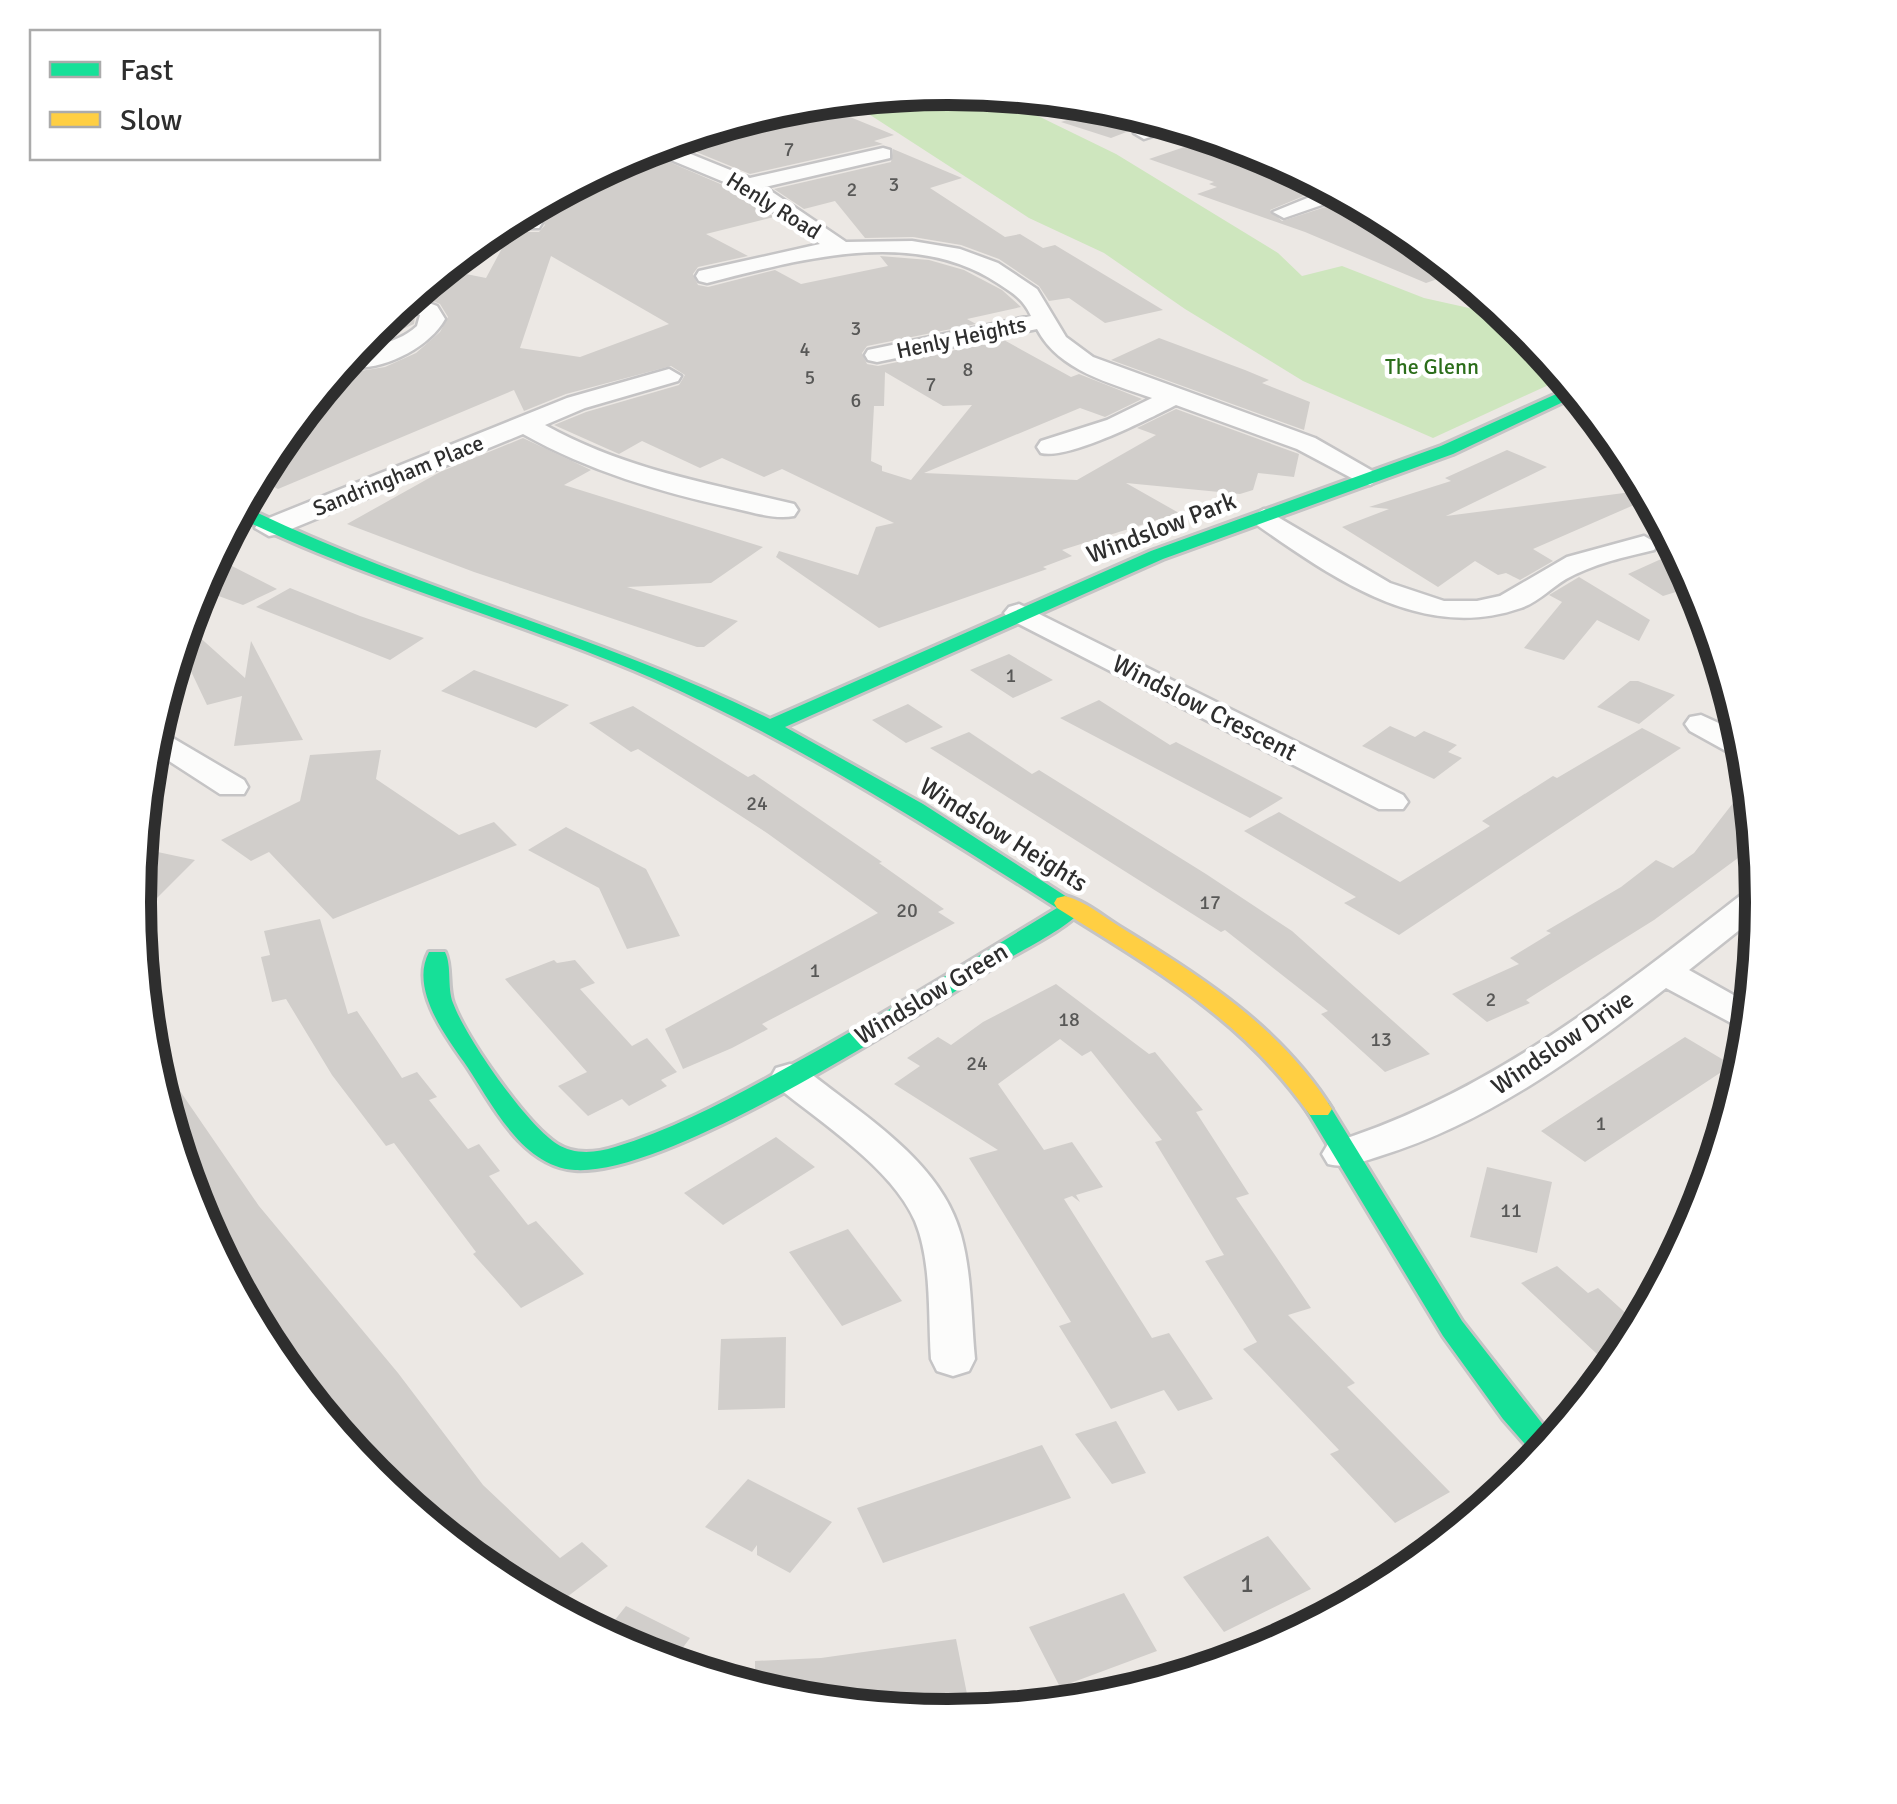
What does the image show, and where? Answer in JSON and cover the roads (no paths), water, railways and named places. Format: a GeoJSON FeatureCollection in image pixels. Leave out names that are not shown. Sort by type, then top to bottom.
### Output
{"type":"FeatureCollection","features":[{"type":"Feature","properties":{"kind":"street"},"geometry":{"type":"LineString","coordinates":[[1144,134],[1152,131]]}},
{"type":"Feature","properties":{"kind":"street","name":"Henly Road"},"geometry":{"type":"LineString","coordinates":[[673,154],[748,185],[839,247]]}},
{"type":"Feature","properties":{"kind":"street"},"geometry":{"type":"LineString","coordinates":[[748,185],[883,154]]}},
{"type":"Feature","properties":{"kind":"street"},"geometry":{"type":"LineString","coordinates":[[1284,212],[1322,198]]}},
{"type":"Feature","properties":{"kind":"street","name":"Henly Road"},"geometry":{"type":"LineString","coordinates":[[707,276],[794,252],[839,247],[908,249],[965,260],[1018,285],[1035,300],[1055,340],[1076,358],[1173,397],[1315,446],[1370,477]]}},
{"type":"Feature","properties":{"kind":"street"},"geometry":{"type":"LineString","coordinates":[[368,356],[396,349],[426,332],[433,319],[429,311],[419,307]]}},
{"type":"Feature","properties":{"kind":"street","name":"Henly Heights"},"geometry":{"type":"LineString","coordinates":[[877,354],[1046,320]]}},
{"type":"Feature","properties":{"kind":"street","name":"Sandringham Place"},"geometry":{"type":"LineString","coordinates":[[269,528],[576,403],[669,376]]}},
{"type":"Feature","properties":{"kind":"street","name":"Windslow Park"},"geometry":{"type":"LineString","coordinates":[[770,726],[1019,613],[1157,556],[1447,450],[1564,396]]}},
{"type":"Feature","properties":{"kind":"street"},"geometry":{"type":"LineString","coordinates":[[1050,447],[1105,429],[1173,397]]}},
{"type":"Feature","properties":{"kind":"street"},"geometry":{"type":"LineString","coordinates":[[527,424],[568,449],[627,474],[784,510]]}},
{"type":"Feature","properties":{"kind":"street","name":"Windslow Heights"},"geometry":{"type":"LineString","coordinates":[[251,517],[340,559],[648,671],[802,742],[1073,908],[1255,1031],[1290,1068],[1446,1325],[1490,1388],[1536,1440]]}},
{"type":"Feature","properties":{"kind":"street"},"geometry":{"type":"LineString","coordinates":[[1264,517],[1358,578],[1416,602],[1458,610],[1508,604],[1578,563],[1644,544]]}},
{"type":"Feature","properties":{"kind":"street","name":"Windslow Crescent"},"geometry":{"type":"LineString","coordinates":[[1019,613],[1391,802]]}},
{"type":"Feature","properties":{"kind":"street"},"geometry":{"type":"LineString","coordinates":[[1701,724],[1728,739]]}},
{"type":"Feature","properties":{"kind":"street"},"geometry":{"type":"LineString","coordinates":[[167,746],[232,787]]}},
{"type":"Feature","properties":{"kind":"street","name":"Windslow Drive"},"geometry":{"type":"LineString","coordinates":[[1342,1154],[1406,1135],[1520,1075],[1746,907]]}},
{"type":"Feature","properties":{"kind":"street","name":"Windslow Green"},"geometry":{"type":"LineString","coordinates":[[437,957],[433,985],[460,1037],[502,1100],[535,1140],[556,1157],[587,1163],[635,1153],[790,1077],[1073,908]]}},
{"type":"Feature","properties":{"kind":"street"},"geometry":{"type":"LineString","coordinates":[[1664,971],[1738,1013]]}},
{"type":"Feature","properties":{"kind":"street"},"geometry":{"type":"LineString","coordinates":[[790,1077],[886,1159],[930,1209],[940,1241],[953,1359]]}},
{"type":"Feature","properties":{"kind":"park label","name":"The Glenn"},"geometry":{"type":"Point","coordinates":[1432,366]}}]}
